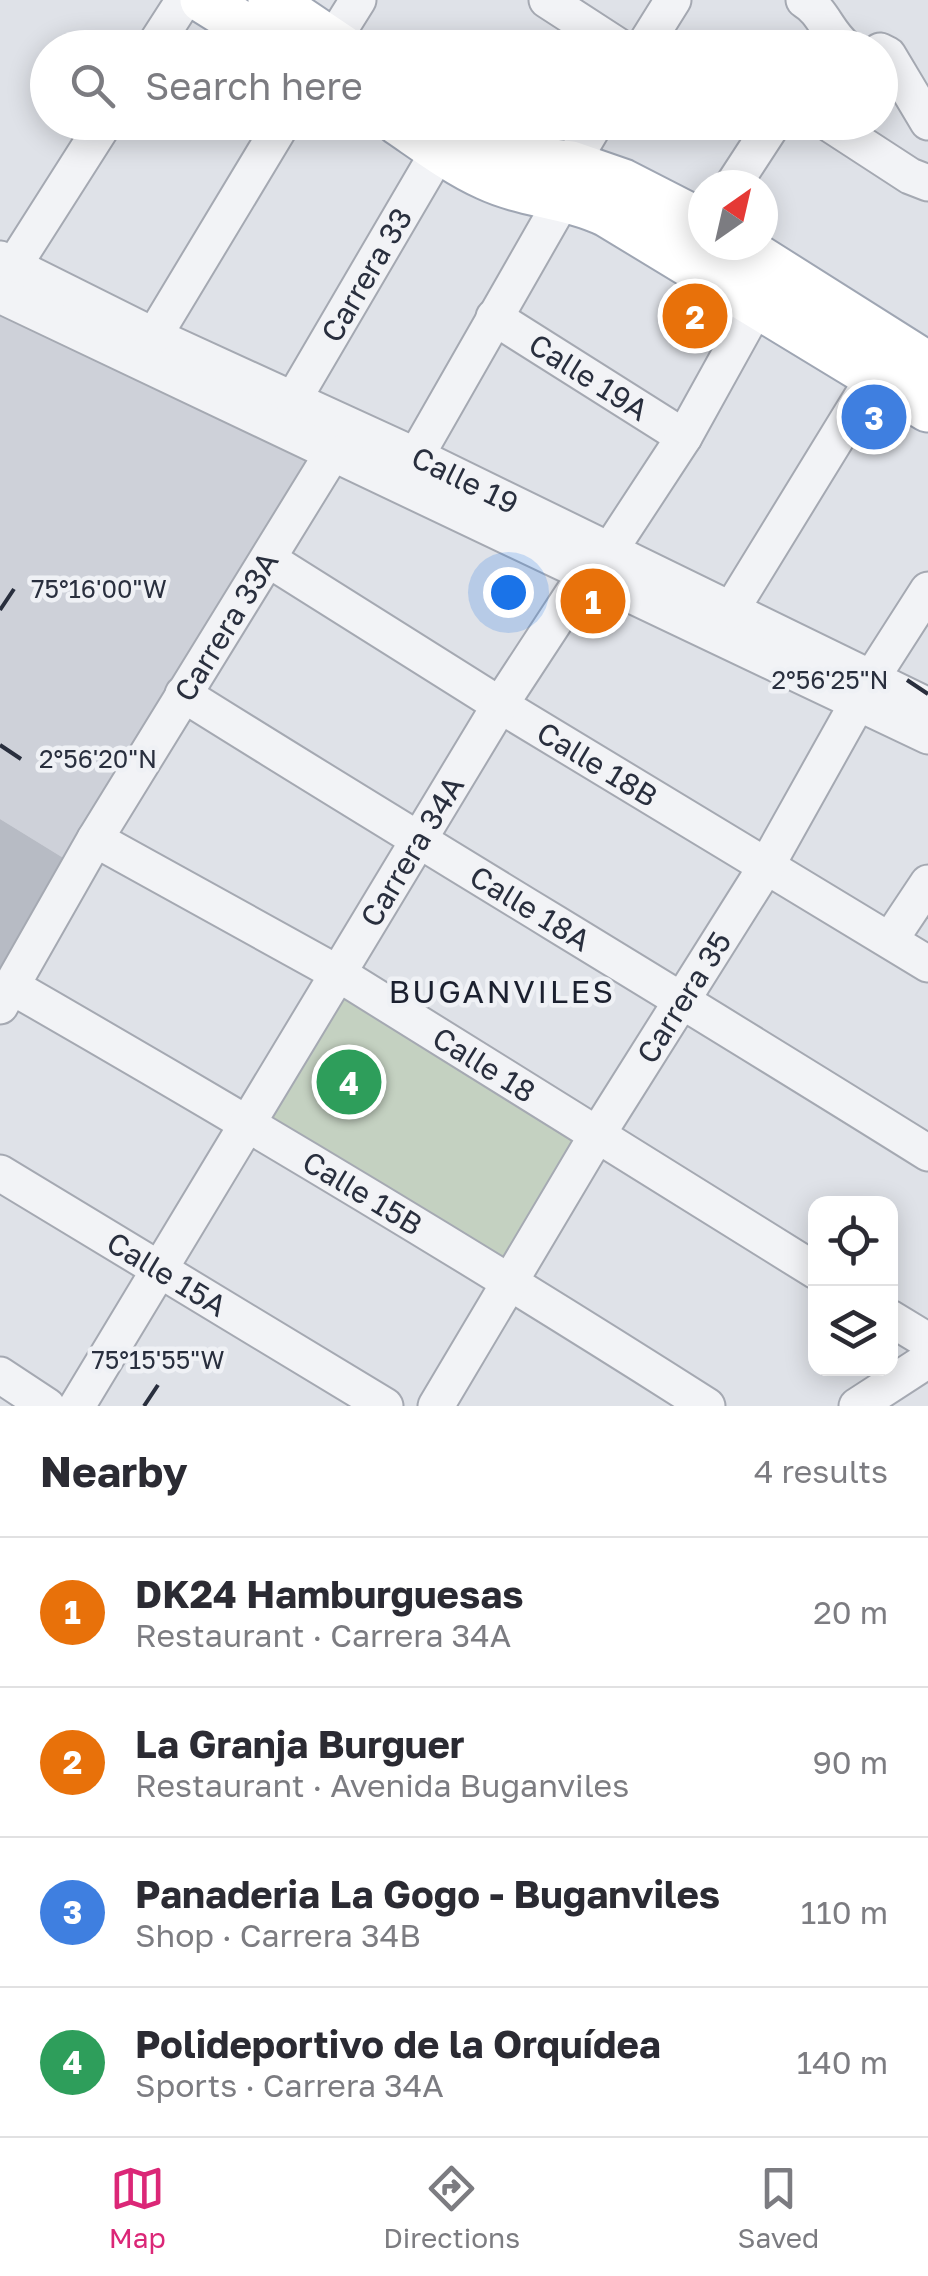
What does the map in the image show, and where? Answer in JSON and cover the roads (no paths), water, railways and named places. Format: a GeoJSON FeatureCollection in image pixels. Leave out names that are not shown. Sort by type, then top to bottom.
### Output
{"type":"FeatureCollection","features":[{"type":"Feature","properties":{"kind":"main road"},"geometry":{"type":"LineString","coordinates":[[203,0],[251,30]]}},
{"type":"Feature","properties":{"kind":"main road"},"geometry":{"type":"LineString","coordinates":[[271,0],[313,30]]}},
{"type":"Feature","properties":{"kind":"main road"},"geometry":{"type":"LineString","coordinates":[[454,140],[486,178],[519,188],[567,180],[623,182],[688,215]]}},
{"type":"Feature","properties":{"kind":"main road"},"geometry":{"type":"LineString","coordinates":[[567,180],[607,214],[928,409]]}},
{"type":"Feature","properties":{"kind":"main road"},"geometry":{"type":"LineString","coordinates":[[762,260],[928,366]]}},
{"type":"Feature","properties":{"kind":"street"},"geometry":{"type":"LineString","coordinates":[[165,30],[184,0]]}},
{"type":"Feature","properties":{"kind":"street"},"geometry":{"type":"LineString","coordinates":[[342,30],[358,0]]}},
{"type":"Feature","properties":{"kind":"street"},"geometry":{"type":"LineString","coordinates":[[548,0],[594,30]]}},
{"type":"Feature","properties":{"kind":"street"},"geometry":{"type":"LineString","coordinates":[[654,30],[672,0]]}},
{"type":"Feature","properties":{"kind":"street"},"geometry":{"type":"LineString","coordinates":[[804,0],[819,9],[828,30]]}},
{"type":"Feature","properties":{"kind":"street"},"geometry":{"type":"LineString","coordinates":[[898,71],[928,122]]}},
{"type":"Feature","properties":{"kind":"street"},"geometry":{"type":"LineString","coordinates":[[5,273],[93,140]]}},
{"type":"Feature","properties":{"kind":"street"},"geometry":{"type":"LineString","coordinates":[[154,336],[271,140]]}},
{"type":"Feature","properties":{"kind":"street","name":"Carrera 33"},"geometry":{"type":"LineString","coordinates":[[293,400],[449,140]]}},
{"type":"Feature","properties":{"kind":"street"},"geometry":{"type":"LineString","coordinates":[[416,456],[587,140]]}},
{"type":"Feature","properties":{"kind":"street"},"geometry":{"type":"LineString","coordinates":[[743,170],[762,140]]}},
{"type":"Feature","properties":{"kind":"street"},"geometry":{"type":"LineString","coordinates":[[855,140],[910,176],[928,183]]}},
{"type":"Feature","properties":{"kind":"street","name":"Calle 19"},"geometry":{"type":"LineString","coordinates":[[5,273],[154,336],[416,456],[597,564],[731,610],[864,691],[928,736]]}},
{"type":"Feature","properties":{"kind":"street","name":"Calle 19"},"geometry":{"type":"LineString","coordinates":[[5,273],[332,454],[597,564],[864,691],[928,706]]}},
{"type":"Feature","properties":{"kind":"street","name":"Carrera 34A"},"geometry":{"type":"LineString","coordinates":[[77,1406],[500,705],[684,438],[756,306]]}},
{"type":"Feature","properties":{"kind":"street","name":"Calle 19A"},"geometry":{"type":"LineString","coordinates":[[494,317],[684,438]]}},
{"type":"Feature","properties":{"kind":"street"},"geometry":{"type":"LineString","coordinates":[[731,610],[874,377]]}},
{"type":"Feature","properties":{"kind":"street","name":"Carrera 33A"},"geometry":{"type":"LineString","coordinates":[[6,996],[96,838],[332,454]]}},
{"type":"Feature","properties":{"kind":"street","name":"Calle 18B"},"geometry":{"type":"LineString","coordinates":[[268,558],[500,705],[928,964]]}},
{"type":"Feature","properties":{"kind":"street","name":"Carrera 35"},"geometry":{"type":"LineString","coordinates":[[436,1406],[509,1280],[767,865],[864,691],[928,590]]}},
{"type":"Feature","properties":{"kind":"street","name":"Calle 18A"},"geometry":{"type":"LineString","coordinates":[[183,694],[928,1153]]}},
{"type":"Feature","properties":{"kind":"street","name":"Calle 18"},"geometry":{"type":"LineString","coordinates":[[96,838],[339,974],[808,1266]]}},
{"type":"Feature","properties":{"kind":"street"},"geometry":{"type":"LineString","coordinates":[[890,940],[928,883]]}},
{"type":"Feature","properties":{"kind":"street","name":"Calle 15B"},"geometry":{"type":"LineString","coordinates":[[6,996],[249,1122],[509,1280],[706,1406]]}},
{"type":"Feature","properties":{"kind":"street","name":"Calle 15A"},"geometry":{"type":"LineString","coordinates":[[0,1173],[385,1406]]}},
{"type":"Feature","properties":{"kind":"street"},"geometry":{"type":"LineString","coordinates":[[898,1323],[928,1341]]}},
{"type":"Feature","properties":{"kind":"street"},"geometry":{"type":"LineString","coordinates":[[857,1406],[928,1360]]}},
{"type":"Feature","properties":{"kind":"street"},"geometry":{"type":"LineString","coordinates":[[0,1376],[47,1406]]}},
{"type":"Feature","properties":{"kind":"place","name":"La Granja Burguer"},"geometry":{"type":"Point","coordinates":[695,316]}},
{"type":"Feature","properties":{"kind":"place","name":"Panaderia La Gogo - Buganviles"},"geometry":{"type":"Point","coordinates":[874,417]}},
{"type":"Feature","properties":{"kind":"place","name":"DK24 Hamburguesas"},"geometry":{"type":"Point","coordinates":[593,601]}},
{"type":"Feature","properties":{"kind":"place","name":"Polideportivo de la Orquídea"},"geometry":{"type":"Point","coordinates":[349,1082]}},
{"type":"Feature","properties":{"kind":"district","name":"BUGANVILES"},"geometry":{"type":"Point","coordinates":[502,991]}}]}
